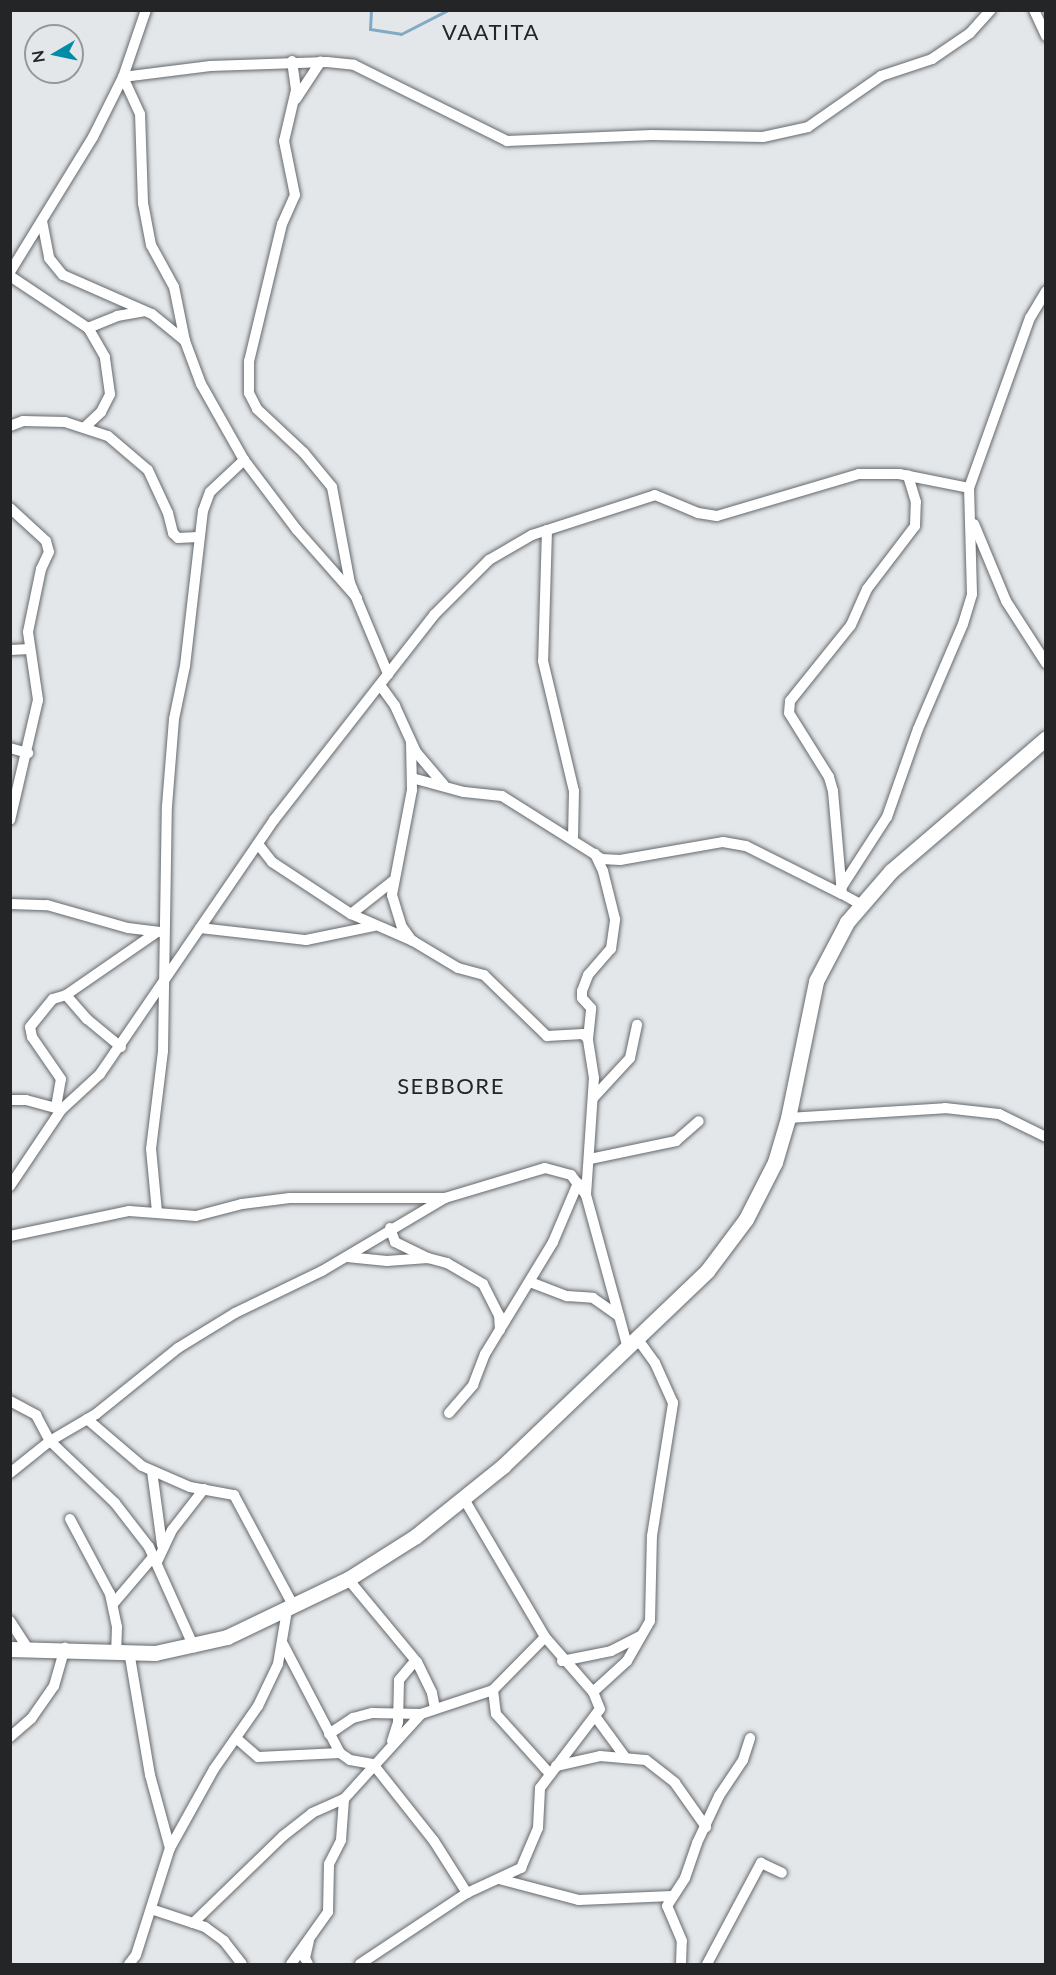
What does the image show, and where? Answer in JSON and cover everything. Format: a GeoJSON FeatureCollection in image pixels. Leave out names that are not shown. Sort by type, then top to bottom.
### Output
{"type":"FeatureCollection","features":[{"type":"Feature","properties":{"kind":"main road"},"geometry":{"type":"LineString","coordinates":[[10,1649],[65,1648],[154,1653],[194,1647],[290,1608],[348,1579],[416,1536],[464,1499],[633,1344],[707,1271],[746,1219],[775,1162],[788,1118],[816,981],[835,942],[860,904],[936,830],[1046,738]]}},
{"type":"Feature","properties":{"kind":"street"},"geometry":{"type":"LineString","coordinates":[[85,428],[101,412],[110,394],[105,357],[88,328],[10,274],[42,221],[60,184],[93,137],[123,77],[146,10]]}},
{"type":"Feature","properties":{"kind":"street"},"geometry":{"type":"LineString","coordinates":[[123,77],[292,61],[321,61],[354,65],[507,141],[652,135],[763,137],[808,127],[880,76],[932,59],[970,33],[991,10]]}},
{"type":"Feature","properties":{"kind":"street"},"geometry":{"type":"LineString","coordinates":[[1034,10],[1046,36]]}},
{"type":"Feature","properties":{"kind":"street"},"geometry":{"type":"LineString","coordinates":[[292,61],[296,82],[285,141],[295,195],[282,224],[249,362],[249,393],[257,409],[304,453],[332,487],[342,552],[357,598],[388,674]]}},
{"type":"Feature","properties":{"kind":"street"},"geometry":{"type":"LineString","coordinates":[[293,102],[321,61]]}},
{"type":"Feature","properties":{"kind":"street"},"geometry":{"type":"LineString","coordinates":[[123,77],[140,114],[143,203],[151,245],[174,287],[185,342],[201,384],[244,460],[297,530],[357,598]]}},
{"type":"Feature","properties":{"kind":"street"},"geometry":{"type":"LineString","coordinates":[[42,221],[49,258],[63,274],[145,311],[185,342]]}},
{"type":"Feature","properties":{"kind":"street"},"geometry":{"type":"LineString","coordinates":[[841,891],[887,817],[918,729],[963,624],[972,594],[972,518],[969,488],[1030,318],[1046,291]]}},
{"type":"Feature","properties":{"kind":"street"},"geometry":{"type":"LineString","coordinates":[[88,328],[117,316],[145,311]]}},
{"type":"Feature","properties":{"kind":"street"},"geometry":{"type":"LineString","coordinates":[[10,426],[23,421],[65,422],[108,436],[148,470],[168,513],[173,533],[178,538],[198,537]]}},
{"type":"Feature","properties":{"kind":"street"},"geometry":{"type":"LineString","coordinates":[[157,1212],[151,1149],[163,1051],[166,977],[161,931],[174,718],[185,666],[198,537],[210,492],[244,460]]}},
{"type":"Feature","properties":{"kind":"street"},"geometry":{"type":"LineString","coordinates":[[12,1179],[58,1108],[100,1074],[121,1047],[250,855],[388,674],[434,615],[489,560],[547,530],[655,495],[698,513],[717,516],[859,474],[908,476],[969,488]]}},
{"type":"Feature","properties":{"kind":"street"},"geometry":{"type":"LineString","coordinates":[[841,891],[833,791],[829,777],[789,713],[790,701],[851,625],[867,589],[915,526],[915,492],[908,476]]}},
{"type":"Feature","properties":{"kind":"street"},"geometry":{"type":"LineString","coordinates":[[10,508],[49,547],[31,612],[30,649],[38,700],[28,753],[10,820]]}},
{"type":"Feature","properties":{"kind":"street"},"geometry":{"type":"LineString","coordinates":[[972,518],[1006,601],[1046,663]]}},
{"type":"Feature","properties":{"kind":"street"},"geometry":{"type":"LineString","coordinates":[[547,530],[543,661],[574,791],[573,839]]}},
{"type":"Feature","properties":{"kind":"street"},"geometry":{"type":"LineString","coordinates":[[10,650],[30,649]]}},
{"type":"Feature","properties":{"kind":"street"},"geometry":{"type":"LineString","coordinates":[[380,685],[411,742],[444,785]]}},
{"type":"Feature","properties":{"kind":"street"},"geometry":{"type":"LineString","coordinates":[[411,742],[412,778],[402,858],[393,881],[395,909],[402,927],[413,941]]}},
{"type":"Feature","properties":{"kind":"street"},"geometry":{"type":"LineString","coordinates":[[10,748],[28,753]]}},
{"type":"Feature","properties":{"kind":"street"},"geometry":{"type":"LineString","coordinates":[[412,778],[464,792],[502,796],[602,859],[620,860],[723,842],[746,846],[841,891],[860,904]]}},
{"type":"Feature","properties":{"kind":"street"},"geometry":{"type":"LineString","coordinates":[[258,844],[263,856]]}},
{"type":"Feature","properties":{"kind":"street"},"geometry":{"type":"LineString","coordinates":[[586,1195],[594,1097],[588,1039],[591,1008],[582,998],[582,991],[588,975],[611,949],[615,928],[611,898],[594,853]]}},
{"type":"Feature","properties":{"kind":"street"},"geometry":{"type":"LineString","coordinates":[[250,855],[263,856],[351,914],[374,926],[413,941],[458,968],[484,975],[547,1036],[583,1034],[588,1039]]}},
{"type":"Feature","properties":{"kind":"street"},"geometry":{"type":"LineString","coordinates":[[351,914],[393,881]]}},
{"type":"Feature","properties":{"kind":"street"},"geometry":{"type":"LineString","coordinates":[[10,904],[47,905],[128,928],[161,931]]}},
{"type":"Feature","properties":{"kind":"street"},"geometry":{"type":"LineString","coordinates":[[200,928],[306,940],[374,926]]}},
{"type":"Feature","properties":{"kind":"street"},"geometry":{"type":"LineString","coordinates":[[58,1108],[60,1079],[32,1037],[30,1027],[53,999],[66,995],[161,931]]}},
{"type":"Feature","properties":{"kind":"street"},"geometry":{"type":"LineString","coordinates":[[66,995],[87,1019],[121,1047]]}},
{"type":"Feature","properties":{"kind":"street"},"geometry":{"type":"LineString","coordinates":[[594,1097],[630,1058],[637,1025]]}},
{"type":"Feature","properties":{"kind":"street"},"geometry":{"type":"LineString","coordinates":[[10,1100],[58,1108]]}},
{"type":"Feature","properties":{"kind":"street"},"geometry":{"type":"LineString","coordinates":[[788,1118],[945,1108],[999,1114],[1046,1137]]}},
{"type":"Feature","properties":{"kind":"street"},"geometry":{"type":"LineString","coordinates":[[590,1159],[676,1141],[699,1121]]}},
{"type":"Feature","properties":{"kind":"street"},"geometry":{"type":"LineString","coordinates":[[13,1467],[87,1419],[178,1348],[235,1313],[346,1257],[390,1228],[445,1198],[545,1168],[559,1168],[578,1183],[586,1195],[619,1317],[633,1344],[655,1363],[673,1403],[652,1536],[650,1621],[627,1661],[593,1692]]}},
{"type":"Feature","properties":{"kind":"street"},"geometry":{"type":"LineString","coordinates":[[449,1413],[473,1385],[485,1354],[562,1226],[578,1183]]}},
{"type":"Feature","properties":{"kind":"street"},"geometry":{"type":"LineString","coordinates":[[10,1236],[50,1230],[104,1214],[157,1212],[209,1215],[242,1203],[321,1197],[445,1198]]}},
{"type":"Feature","properties":{"kind":"street"},"geometry":{"type":"LineString","coordinates":[[390,1228],[395,1242],[428,1258],[447,1263],[483,1284],[499,1315],[500,1332]]}},
{"type":"Feature","properties":{"kind":"street"},"geometry":{"type":"LineString","coordinates":[[346,1257],[387,1261],[428,1258]]}},
{"type":"Feature","properties":{"kind":"street"},"geometry":{"type":"LineString","coordinates":[[530,1282],[567,1296],[593,1298],[619,1317]]}},
{"type":"Feature","properties":{"kind":"street"},"geometry":{"type":"LineString","coordinates":[[10,1401],[36,1415],[50,1441],[115,1503],[156,1559],[194,1647]]}},
{"type":"Feature","properties":{"kind":"street"},"geometry":{"type":"LineString","coordinates":[[87,1419],[108,1441],[152,1471],[190,1487],[234,1495],[290,1608],[278,1664],[258,1706],[236,1738],[170,1848],[151,1908],[129,1965]]}},
{"type":"Feature","properties":{"kind":"street"},"geometry":{"type":"LineString","coordinates":[[152,1471],[162,1545]]}},
{"type":"Feature","properties":{"kind":"street"},"geometry":{"type":"LineString","coordinates":[[112,1604],[156,1559],[162,1545],[204,1489]]}},
{"type":"Feature","properties":{"kind":"street"},"geometry":{"type":"LineString","coordinates":[[360,1965],[372,1961],[467,1893],[521,1868],[538,1828],[540,1788],[600,1709],[593,1692],[562,1661],[545,1637],[464,1499]]}},
{"type":"Feature","properties":{"kind":"street"},"geometry":{"type":"LineString","coordinates":[[70,1519],[112,1604],[150,1775],[170,1848]]}},
{"type":"Feature","properties":{"kind":"street"},"geometry":{"type":"LineString","coordinates":[[348,1579],[415,1662],[432,1693],[435,1708]]}},
{"type":"Feature","properties":{"kind":"street"},"geometry":{"type":"LineString","coordinates":[[10,1621],[27,1647]]}},
{"type":"Feature","properties":{"kind":"street"},"geometry":{"type":"LineString","coordinates":[[562,1661],[611,1651],[641,1636]]}},
{"type":"Feature","properties":{"kind":"street"},"geometry":{"type":"LineString","coordinates":[[193,1923],[283,1836],[312,1813],[344,1799],[373,1764],[421,1714],[493,1690],[545,1637]]}},
{"type":"Feature","properties":{"kind":"street"},"geometry":{"type":"LineString","coordinates":[[283,1644],[328,1734],[340,1753],[350,1760],[373,1764],[434,1841],[467,1893]]}},
{"type":"Feature","properties":{"kind":"street"},"geometry":{"type":"LineString","coordinates":[[10,1737],[31,1719],[54,1686],[65,1648]]}},
{"type":"Feature","properties":{"kind":"street"},"geometry":{"type":"LineString","coordinates":[[390,1746],[398,1722],[396,1713],[399,1680],[415,1662]]}},
{"type":"Feature","properties":{"kind":"street"},"geometry":{"type":"LineString","coordinates":[[493,1690],[496,1714],[553,1770]]}},
{"type":"Feature","properties":{"kind":"street"},"geometry":{"type":"LineString","coordinates":[[432,1693],[452,1702]]}},
{"type":"Feature","properties":{"kind":"street"},"geometry":{"type":"LineString","coordinates":[[328,1734],[353,1718],[372,1713],[421,1714]]}},
{"type":"Feature","properties":{"kind":"street"},"geometry":{"type":"LineString","coordinates":[[596,1716],[625,1757]]}},
{"type":"Feature","properties":{"kind":"street"},"geometry":{"type":"LineString","coordinates":[[236,1738],[258,1756],[340,1753]]}},
{"type":"Feature","properties":{"kind":"street"},"geometry":{"type":"LineString","coordinates":[[681,1965],[682,1941],[667,1906],[685,1878],[719,1796],[743,1760],[750,1738]]}},
{"type":"Feature","properties":{"kind":"street"},"geometry":{"type":"LineString","coordinates":[[553,1770],[600,1756],[646,1760],[663,1770],[706,1827]]}},
{"type":"Feature","properties":{"kind":"street"},"geometry":{"type":"LineString","coordinates":[[291,1965],[328,1912],[329,1864],[341,1840],[344,1799]]}},
{"type":"Feature","properties":{"kind":"street"},"geometry":{"type":"LineString","coordinates":[[707,1965],[761,1863],[782,1873]]}},
{"type":"Feature","properties":{"kind":"street"},"geometry":{"type":"LineString","coordinates":[[499,1879],[579,1899],[672,1896]]}},
{"type":"Feature","properties":{"kind":"street"},"geometry":{"type":"LineString","coordinates":[[151,1908],[193,1923],[224,1941],[242,1965]]}},
{"type":"Feature","properties":{"kind":"street"},"geometry":{"type":"LineString","coordinates":[[308,1965],[305,1958],[311,1935]]}},
{"type":"Feature","properties":{"kind":"waterway"},"geometry":{"type":"LineString","coordinates":[[371,10],[370,29],[401,34],[448,10]]}},
{"type":"Feature","properties":{"kind":"district","name":"VAATITA"},"geometry":{"type":"Point","coordinates":[491,32]}},
{"type":"Feature","properties":{"kind":"district","name":"SEBBORE"},"geometry":{"type":"Point","coordinates":[451,1086]}}]}
